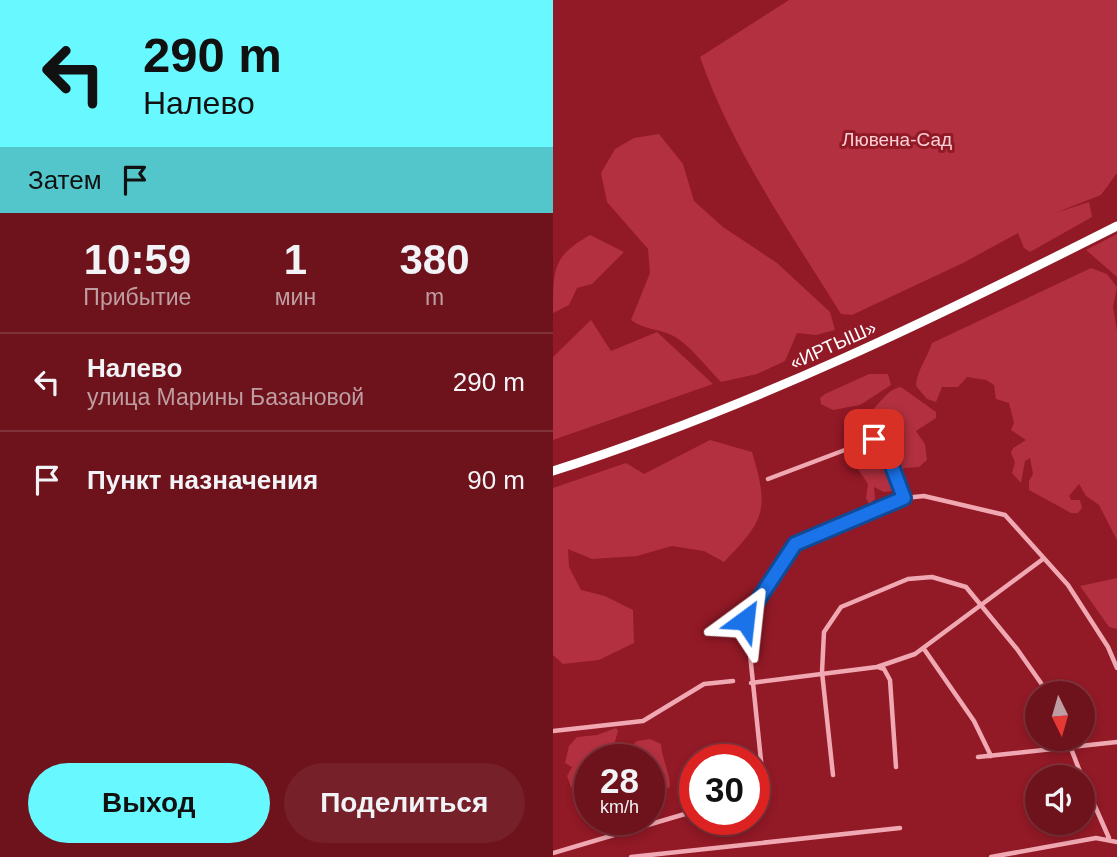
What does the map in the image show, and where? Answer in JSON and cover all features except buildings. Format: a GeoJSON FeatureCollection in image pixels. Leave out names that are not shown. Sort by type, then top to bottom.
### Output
{"type":"FeatureCollection","features":[{"type":"Feature","properties":{"kind":"highway","name":"«ИРТЫШ»"},"geometry":{"type":"LineString","coordinates":[[553,471],[781,387],[912,328],[1117,226]]}},
{"type":"Feature","properties":{"kind":"street"},"geometry":{"type":"LineString","coordinates":[[768,479],[874,439],[884,445],[904,498]]}},
{"type":"Feature","properties":{"kind":"street"},"geometry":{"type":"LineString","coordinates":[[758,744],[746,615],[790,548],[806,538],[904,498],[924,496],[1005,515],[1069,585],[1108,647],[1117,668]]}},
{"type":"Feature","properties":{"kind":"street"},"geometry":{"type":"LineString","coordinates":[[751,684],[822,672],[877,667],[924,649],[1043,559]]}},
{"type":"Feature","properties":{"kind":"street"},"geometry":{"type":"LineString","coordinates":[[833,775],[822,672],[822,639],[834,614],[841,607],[921,576],[966,587],[982,603],[1039,681]]}},
{"type":"Feature","properties":{"kind":"street"},"geometry":{"type":"LineString","coordinates":[[924,649],[974,721],[991,756]]}},
{"type":"Feature","properties":{"kind":"street"},"geometry":{"type":"LineString","coordinates":[[877,667],[884,669],[890,680],[896,767]]}},
{"type":"Feature","properties":{"kind":"street"},"geometry":{"type":"LineString","coordinates":[[553,731],[643,720],[704,684],[733,681]]}},
{"type":"Feature","properties":{"kind":"street"},"geometry":{"type":"LineString","coordinates":[[1095,744],[1117,742]]}},
{"type":"Feature","properties":{"kind":"street"},"geometry":{"type":"LineString","coordinates":[[978,757],[1035,751]]}},
{"type":"Feature","properties":{"kind":"street"},"geometry":{"type":"LineString","coordinates":[[1095,806],[1109,839]]}},
{"type":"Feature","properties":{"kind":"street"},"geometry":{"type":"LineString","coordinates":[[553,853],[679,816]]}},
{"type":"Feature","properties":{"kind":"street"},"geometry":{"type":"LineString","coordinates":[[631,857],[901,828]]}},
{"type":"Feature","properties":{"kind":"street"},"geometry":{"type":"LineString","coordinates":[[991,857],[1071,841],[1109,839],[1117,842]]}},
{"type":"Feature","properties":{"kind":"green space","name":"Лювена-Сад"},"geometry":{"type":"Polygon","coordinates":[[[789,0],[1117,0],[1117,173],[1101,195],[1055,213],[1089,202],[1092,217],[1030,252],[1024,248],[1018,233],[963,263],[852,315],[841,314],[745,157],[700,57],[789,0]]]}},
{"type":"Feature","properties":{"kind":"green space"},"geometry":{"type":"Polygon","coordinates":[[[659,134],[683,164],[694,201],[723,227],[777,263],[830,312],[835,330],[816,335],[797,333],[785,361],[757,374],[721,382],[677,338],[631,320],[650,273],[648,249],[607,202],[601,173],[615,149],[634,138],[659,134]]]}},
{"type":"Feature","properties":{"kind":"green space"},"geometry":{"type":"Polygon","coordinates":[[[1117,234],[1117,277],[1086,250],[1117,234]]]}},
{"type":"Feature","properties":{"kind":"green space"},"geometry":{"type":"Polygon","coordinates":[[[590,235],[624,252],[592,284],[577,288],[569,305],[553,313],[558,265],[569,250],[590,235]]]}},
{"type":"Feature","properties":{"kind":"green space"},"geometry":{"type":"Polygon","coordinates":[[[1091,268],[1107,274],[1117,287],[1113,307],[1117,331],[1117,540],[1099,505],[1086,496],[1079,484],[1069,496],[1071,500],[1080,500],[1082,508],[1078,513],[1071,513],[1029,490],[1029,481],[1033,474],[1030,458],[1025,461],[1021,483],[1012,473],[1015,462],[1011,453],[1013,448],[1026,440],[1011,430],[1014,423],[1009,403],[996,399],[994,385],[986,380],[967,377],[958,387],[942,387],[936,402],[927,399],[916,386],[918,374],[932,343],[1091,268]]]}},
{"type":"Feature","properties":{"kind":"green space"},"geometry":{"type":"Polygon","coordinates":[[[591,320],[611,351],[657,332],[713,384],[553,440],[553,357],[591,320]]]}},
{"type":"Feature","properties":{"kind":"green space"},"geometry":{"type":"Polygon","coordinates":[[[869,374],[888,374],[891,385],[860,405],[833,410],[821,404],[820,398],[825,394],[869,374]]]}},
{"type":"Feature","properties":{"kind":"green space"},"geometry":{"type":"Polygon","coordinates":[[[901,387],[936,412],[936,418],[916,431],[925,444],[927,460],[919,467],[904,468],[892,491],[884,492],[874,487],[875,499],[869,504],[866,498],[868,484],[858,469],[856,452],[869,445],[866,433],[867,418],[888,393],[901,387]]]}},
{"type":"Feature","properties":{"kind":"green space"},"geometry":{"type":"Polygon","coordinates":[[[710,440],[752,452],[762,501],[756,523],[724,562],[704,551],[672,546],[637,556],[592,559],[568,549],[569,567],[581,590],[605,596],[633,610],[634,643],[599,660],[563,664],[553,655],[553,488],[626,463],[644,474],[710,440]]]}},
{"type":"Feature","properties":{"kind":"green space"},"geometry":{"type":"Polygon","coordinates":[[[1117,578],[1117,629],[1109,627],[1080,586],[1117,578]]]}},
{"type":"Feature","properties":{"kind":"green space"},"geometry":{"type":"Polygon","coordinates":[[[616,728],[618,731],[614,744],[574,744],[574,791],[567,776],[572,767],[565,763],[569,746],[577,737],[597,735],[616,728]]]}},
{"type":"Feature","properties":{"kind":"green space"},"geometry":{"type":"Polygon","coordinates":[[[650,739],[661,744],[634,744],[650,739]]]}},
{"type":"Feature","properties":{"kind":"green space"},"geometry":{"type":"Polygon","coordinates":[[[665,762],[669,776],[670,787],[665,790],[665,762]]]}},
{"type":"Feature","properties":{"kind":"route"},"geometry":{"type":"LineString","coordinates":[[745,620],[795,544],[904,498],[884,445],[874,439]]}}]}
